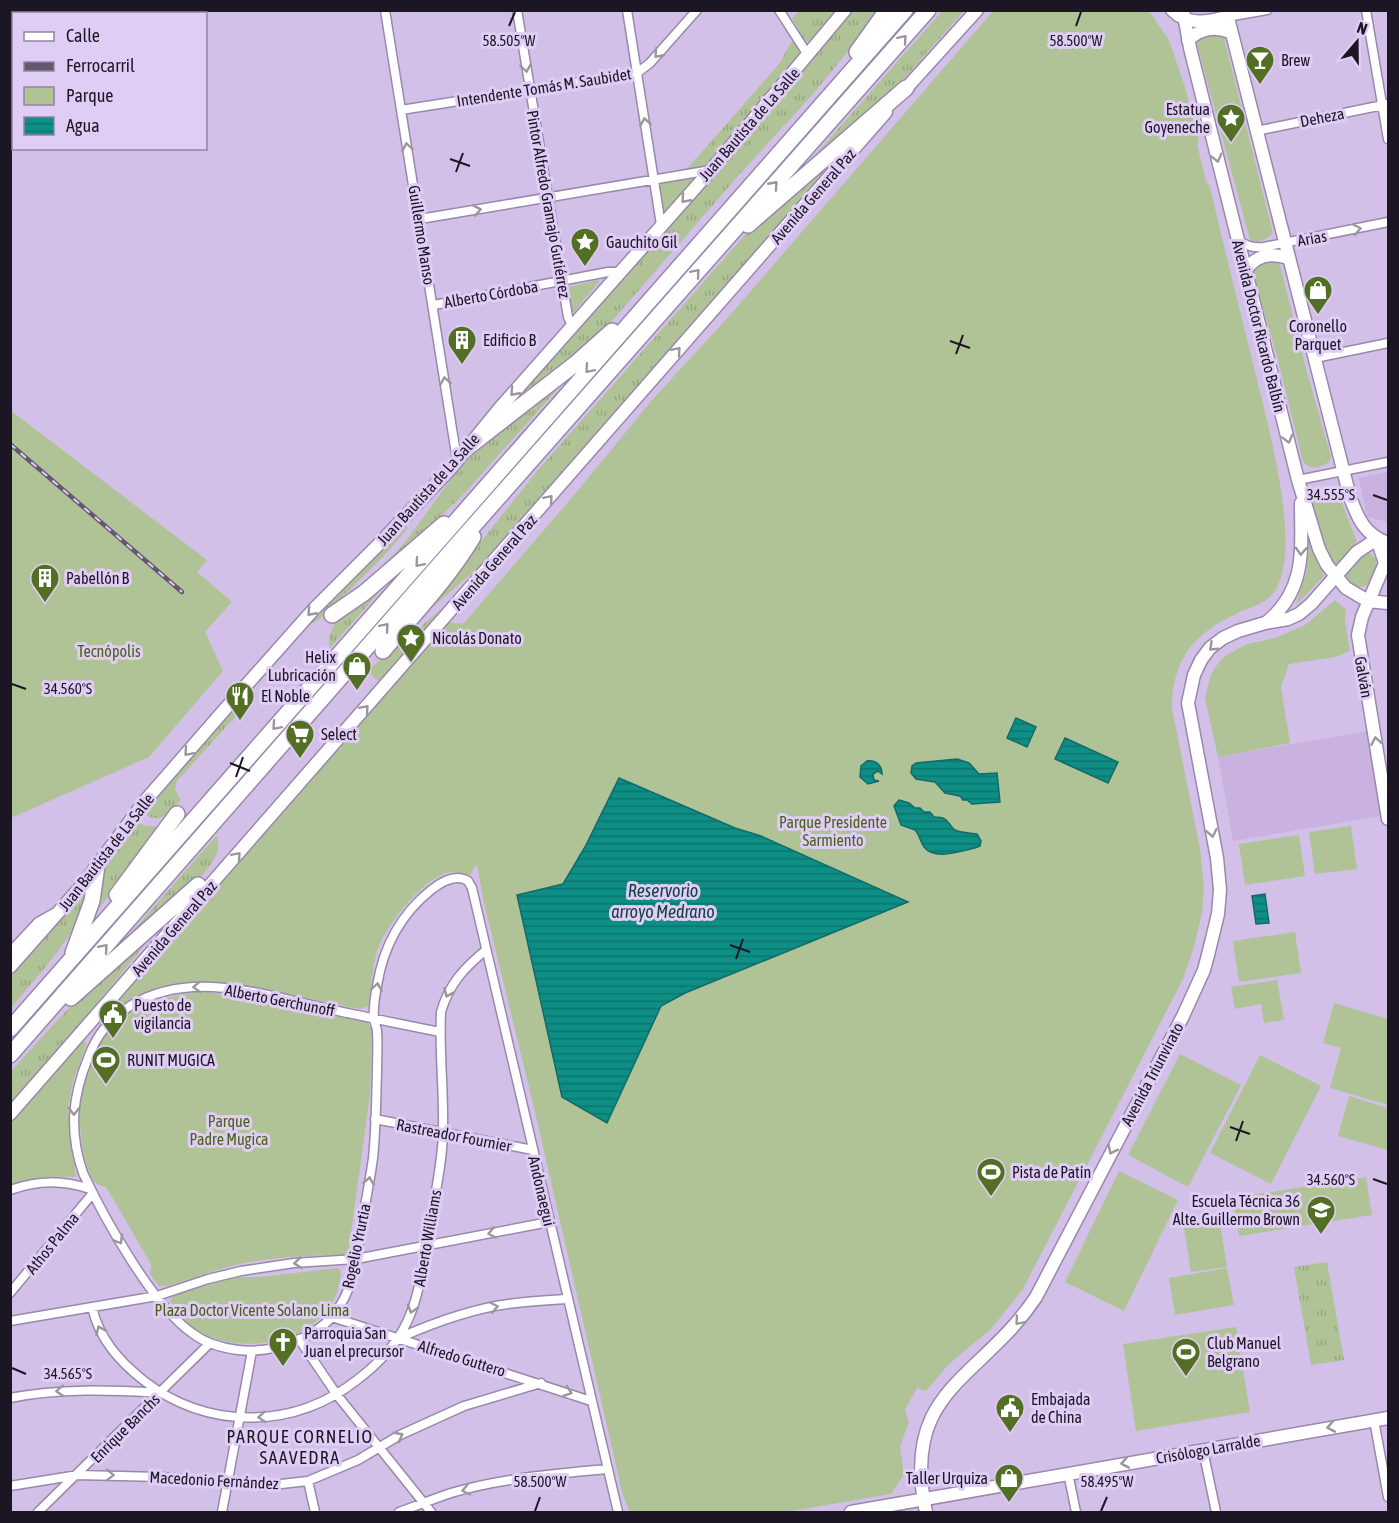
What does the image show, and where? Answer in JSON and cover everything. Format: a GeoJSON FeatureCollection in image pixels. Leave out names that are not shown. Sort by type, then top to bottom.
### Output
{"type":"FeatureCollection","features":[{"type":"Feature","properties":{"kind":"highway"},"geometry":{"type":"LineString","coordinates":[[816,112],[887,10]]}},
{"type":"Feature","properties":{"kind":"highway"},"geometry":{"type":"LineString","coordinates":[[10,1029],[905,10]]}},
{"type":"Feature","properties":{"kind":"highway"},"geometry":{"type":"LineString","coordinates":[[10,1055],[928,10]]}},
{"type":"Feature","properties":{"kind":"highway"},"geometry":{"type":"LineString","coordinates":[[721,244],[752,223],[906,88]]}},
{"type":"Feature","properties":{"kind":"highway"},"geometry":{"type":"LineString","coordinates":[[462,454],[575,364],[655,294]]}},
{"type":"Feature","properties":{"kind":"highway"},"geometry":{"type":"LineString","coordinates":[[332,615],[344,609],[364,593],[474,500]]}},
{"type":"Feature","properties":{"kind":"highway"},"geometry":{"type":"LineString","coordinates":[[383,651],[461,556],[492,506]]}},
{"type":"Feature","properties":{"kind":"highway"},"geometry":{"type":"LineString","coordinates":[[70,961],[177,814]]}},
{"type":"Feature","properties":{"kind":"highway"},"geometry":{"type":"LineString","coordinates":[[70,961],[92,901],[97,866]]}},
{"type":"Feature","properties":{"kind":"highway"},"geometry":{"type":"LineString","coordinates":[[30,1033],[198,885]]}},
{"type":"Feature","properties":{"kind":"street","name":"Guillermo Manso"},"geometry":{"type":"LineString","coordinates":[[385,10],[434,305],[462,454]]}},
{"type":"Feature","properties":{"kind":"street","name":"Pintor Alfredo Gramajo Gutiérrez"},"geometry":{"type":"LineString","coordinates":[[517,10],[568,317],[572,326]]}},
{"type":"Feature","properties":{"kind":"street"},"geometry":{"type":"LineString","coordinates":[[627,10],[661,225]]}},
{"type":"Feature","properties":{"kind":"street","name":"Intendente Tomás M. Saubidet"},"geometry":{"type":"LineString","coordinates":[[401,110],[637,73],[650,63],[697,10]]}},
{"type":"Feature","properties":{"kind":"street"},"geometry":{"type":"LineString","coordinates":[[779,10],[808,55]]}},
{"type":"Feature","properties":{"kind":"street","name":"Juan Bautista de La Salle"},"geometry":{"type":"LineString","coordinates":[[10,967],[97,866],[145,801],[314,609],[380,543],[462,454],[711,170],[845,10]]}},
{"type":"Feature","properties":{"kind":"street","name":"Avenida General Paz"},"geometry":{"type":"LineString","coordinates":[[10,1114],[976,10]]}},
{"type":"Feature","properties":{"kind":"street"},"geometry":{"type":"LineString","coordinates":[[1172,10],[1184,16],[1206,21],[1226,14],[1267,10]]}},
{"type":"Feature","properties":{"kind":"street"},"geometry":{"type":"LineString","coordinates":[[1366,10],[1386,104],[1389,139]]}},
{"type":"Feature","properties":{"kind":"street"},"geometry":{"type":"LineString","coordinates":[[1226,14],[1343,472],[1359,520],[1367,532],[1383,541]]}},
{"type":"Feature","properties":{"kind":"street","name":"Avenida Doctor Ricardo Balbín"},"geometry":{"type":"LineString","coordinates":[[1184,16],[1237,240],[1301,493],[1319,549],[1335,576],[1346,588],[1368,601],[1389,603]]}},
{"type":"Feature","properties":{"kind":"street"},"geometry":{"type":"LineString","coordinates":[[1188,40],[1208,28],[1230,32]]}},
{"type":"Feature","properties":{"kind":"street","name":"Deheza"},"geometry":{"type":"LineString","coordinates":[[1256,130],[1386,104]]}},
{"type":"Feature","properties":{"kind":"street"},"geometry":{"type":"LineString","coordinates":[[420,219],[711,170]]}},
{"type":"Feature","properties":{"kind":"street","name":"Arias"},"geometry":{"type":"LineString","coordinates":[[1237,240],[1254,248],[1389,222]]}},
{"type":"Feature","properties":{"kind":"street"},"geometry":{"type":"LineString","coordinates":[[1245,271],[1256,259],[1264,255],[1273,254],[1289,258]]}},
{"type":"Feature","properties":{"kind":"street","name":"Alberto Córdoba"},"geometry":{"type":"LineString","coordinates":[[434,305],[608,272],[620,272]]}},
{"type":"Feature","properties":{"kind":"street"},"geometry":{"type":"LineString","coordinates":[[1315,358],[1389,343]]}},
{"type":"Feature","properties":{"kind":"street"},"geometry":{"type":"LineString","coordinates":[[1298,480],[1389,462]]}},
{"type":"Feature","properties":{"kind":"street","name":"Avenida Triunvirato"},"geometry":{"type":"LineString","coordinates":[[1265,623],[1288,600],[1297,579],[1301,547],[1301,493]]}},
{"type":"Feature","properties":{"kind":"street","name":"Avenida Triunvirato"},"geometry":{"type":"LineString","coordinates":[[926,1512],[923,1499],[921,1457],[926,1433],[935,1409],[949,1390],[1015,1326],[1036,1297],[1183,1016],[1204,969],[1218,914],[1219,882],[1217,858],[1188,703],[1190,688],[1201,660],[1210,648],[1223,638],[1238,631],[1288,619],[1299,614],[1311,604],[1357,552],[1383,541]]}},
{"type":"Feature","properties":{"kind":"street","name":"Galván"},"geometry":{"type":"LineString","coordinates":[[1383,541],[1385,562],[1362,617],[1358,635],[1389,819]]}},
{"type":"Feature","properties":{"kind":"street","name":"Andonaegui"},"geometry":{"type":"LineString","coordinates":[[457,877],[468,881],[472,888],[618,1512]]}},
{"type":"Feature","properties":{"kind":"street","name":"Rogelio Yrurtia"},"geometry":{"type":"LineString","coordinates":[[92,1191],[126,1251],[157,1296],[192,1334],[210,1343],[252,1351],[273,1348],[299,1339],[332,1317],[342,1304],[351,1280],[373,1157],[377,1029],[374,1019],[383,959],[406,914],[443,881],[457,877]]}},
{"type":"Feature","properties":{"kind":"street"},"geometry":{"type":"LineString","coordinates":[[10,952],[38,922],[62,909]]}},
{"type":"Feature","properties":{"kind":"street","name":"Alberto Williams"},"geometry":{"type":"LineString","coordinates":[[92,1307],[106,1343],[119,1359],[160,1393],[200,1410],[240,1418],[297,1412],[337,1395],[382,1358],[399,1338],[408,1320],[421,1280],[444,1133],[441,1012],[446,995],[464,969],[486,950]]}},
{"type":"Feature","properties":{"kind":"street","name":"Alberto Gerchunoff"},"geometry":{"type":"LineString","coordinates":[[92,1191],[78,1160],[74,1130],[74,1104],[78,1082],[97,1035],[114,1016],[144,998],[168,990],[222,987],[440,1032]]}},
{"type":"Feature","properties":{"kind":"street"},"geometry":{"type":"LineString","coordinates":[[88,1026],[97,1035]]}},
{"type":"Feature","properties":{"kind":"street","name":"Rastreador Fournier"},"geometry":{"type":"LineString","coordinates":[[375,1119],[533,1150]]}},
{"type":"Feature","properties":{"kind":"street"},"geometry":{"type":"LineString","coordinates":[[10,1191],[26,1185],[55,1181],[70,1183],[92,1191]]}},
{"type":"Feature","properties":{"kind":"street","name":"Athos Palma"},"geometry":{"type":"LineString","coordinates":[[10,1293],[92,1191]]}},
{"type":"Feature","properties":{"kind":"street"},"geometry":{"type":"LineString","coordinates":[[10,1322],[157,1296],[208,1279],[242,1271],[294,1263],[356,1259],[549,1222]]}},
{"type":"Feature","properties":{"kind":"street"},"geometry":{"type":"LineString","coordinates":[[399,1338],[420,1328],[477,1310],[514,1303],[567,1299]]}},
{"type":"Feature","properties":{"kind":"street","name":"Alfredo Guttero"},"geometry":{"type":"LineString","coordinates":[[332,1317],[591,1401]]}},
{"type":"Feature","properties":{"kind":"street"},"geometry":{"type":"LineString","coordinates":[[299,1339],[337,1395],[431,1512]]}},
{"type":"Feature","properties":{"kind":"street","name":"Enrique Banchs"},"geometry":{"type":"LineString","coordinates":[[38,1512],[210,1343]]}},
{"type":"Feature","properties":{"kind":"street"},"geometry":{"type":"LineString","coordinates":[[222,1512],[252,1351]]}},
{"type":"Feature","properties":{"kind":"street","name":"Macedonio Fernández"},"geometry":{"type":"LineString","coordinates":[[10,1486],[78,1475],[162,1477],[263,1486],[308,1481],[332,1472],[400,1435],[464,1406],[541,1383]]}},
{"type":"Feature","properties":{"kind":"street"},"geometry":{"type":"LineString","coordinates":[[10,1398],[64,1390],[160,1393]]}},
{"type":"Feature","properties":{"kind":"street","name":"Crisólogo Larralde"},"geometry":{"type":"LineString","coordinates":[[851,1512],[1389,1418]]}},
{"type":"Feature","properties":{"kind":"street"},"geometry":{"type":"LineString","coordinates":[[1374,1420],[1389,1497]]}},
{"type":"Feature","properties":{"kind":"street"},"geometry":{"type":"LineString","coordinates":[[1203,1450],[1216,1512]]}},
{"type":"Feature","properties":{"kind":"street"},"geometry":{"type":"LineString","coordinates":[[399,1512],[453,1493],[500,1483],[554,1474],[607,1469]]}},
{"type":"Feature","properties":{"kind":"street"},"geometry":{"type":"LineString","coordinates":[[1068,1473],[1076,1512]]}},
{"type":"Feature","properties":{"kind":"street"},"geometry":{"type":"LineString","coordinates":[[308,1481],[315,1512]]}},
{"type":"Feature","properties":{"kind":"shaded area"},"geometry":{"type":"Polygon","coordinates":[[[1387,472],[1388,522],[1367,517],[1359,478],[1387,472]]]}},
{"type":"Feature","properties":{"kind":"shaded area"},"geometry":{"type":"Polygon","coordinates":[[[1367,731],[1382,816],[1233,841],[1218,757],[1367,731]]]}},
{"type":"Feature","properties":{"kind":"green space"},"geometry":{"type":"Polygon","coordinates":[[[799,11],[841,11],[814,42],[805,41],[792,18],[799,11]]]}},
{"type":"Feature","properties":{"kind":"green space"},"geometry":{"type":"Polygon","coordinates":[[[851,11],[881,11],[813,94],[612,321],[574,358],[499,417],[684,207],[851,11]]]}},
{"type":"Feature","properties":{"kind":"green space"},"geometry":{"type":"Polygon","coordinates":[[[942,11],[964,11],[894,90],[803,169],[942,11]]]}},
{"type":"Feature","properties":{"kind":"green space","name":"Parque Presidente Sarmiento"},"geometry":{"type":"Polygon","coordinates":[[[993,11],[1149,11],[1169,40],[1185,87],[1199,142],[1197,144],[1206,181],[1210,187],[1278,470],[1285,533],[1284,560],[1276,590],[1267,600],[1221,622],[1197,639],[1181,662],[1173,691],[1172,708],[1200,849],[1204,886],[1202,913],[1194,947],[1183,979],[1023,1289],[991,1329],[948,1365],[926,1391],[917,1388],[905,1410],[909,1422],[900,1446],[904,1475],[891,1494],[786,1512],[630,1512],[623,1496],[535,1112],[483,899],[477,864],[469,876],[451,872],[440,875],[417,893],[395,919],[386,932],[376,955],[368,1006],[360,1009],[244,985],[196,982],[173,984],[150,990],[105,1015],[449,622],[463,624],[652,400],[730,315],[993,11]]]}},
{"type":"Feature","properties":{"kind":"green space"},"geometry":{"type":"Polygon","coordinates":[[[1220,32],[1224,38],[1273,233],[1260,241],[1250,240],[1197,44],[1203,36],[1220,32]]]}},
{"type":"Feature","properties":{"kind":"green space"},"geometry":{"type":"Polygon","coordinates":[[[793,39],[802,55],[705,167],[687,169],[779,64],[793,39]]]}},
{"type":"Feature","properties":{"kind":"green space"},"geometry":{"type":"Polygon","coordinates":[[[846,148],[848,150],[494,554],[420,618],[537,471],[745,235],[846,148]]]}},
{"type":"Feature","properties":{"kind":"green space"},"geometry":{"type":"Polygon","coordinates":[[[696,176],[698,179],[664,217],[660,215],[657,182],[696,176]]]}},
{"type":"Feature","properties":{"kind":"green space"},"geometry":{"type":"Polygon","coordinates":[[[1273,260],[1280,265],[1331,457],[1329,462],[1319,467],[1309,467],[1303,462],[1277,356],[1252,271],[1256,263],[1273,260]]]}},
{"type":"Feature","properties":{"kind":"green space"},"geometry":{"type":"Polygon","coordinates":[[[598,280],[599,282],[572,312],[568,287],[598,280]]]}},
{"type":"Feature","properties":{"kind":"green space"},"geometry":{"type":"Polygon","coordinates":[[[572,373],[462,496],[412,544],[359,589],[403,545],[476,445],[572,373]]]}},
{"type":"Feature","properties":{"kind":"green space","name":"Tecnópolis"},"geometry":{"type":"Polygon","coordinates":[[[10,410],[207,560],[197,572],[232,602],[205,632],[223,671],[149,757],[11,818],[10,410]]]}},
{"type":"Feature","properties":{"kind":"green space"},"geometry":{"type":"Polygon","coordinates":[[[1332,486],[1336,488],[1356,539],[1356,543],[1338,563],[1334,564],[1325,552],[1309,498],[1312,491],[1332,486]]]}},
{"type":"Feature","properties":{"kind":"green space"},"geometry":{"type":"Polygon","coordinates":[[[403,524],[408,528],[383,557],[320,619],[307,626],[251,690],[255,695],[177,781],[175,790],[181,800],[168,813],[159,818],[142,813],[320,608],[403,524]]]}},
{"type":"Feature","properties":{"kind":"green space"},"geometry":{"type":"Polygon","coordinates":[[[1309,542],[1324,576],[1296,605],[1307,570],[1309,542]]]}},
{"type":"Feature","properties":{"kind":"green space"},"geometry":{"type":"Polygon","coordinates":[[[1370,553],[1376,559],[1376,567],[1367,585],[1358,588],[1345,578],[1345,574],[1364,554],[1370,553]]]}},
{"type":"Feature","properties":{"kind":"green space"},"geometry":{"type":"Polygon","coordinates":[[[397,572],[330,648],[329,637],[336,620],[397,572]]]}},
{"type":"Feature","properties":{"kind":"green space"},"geometry":{"type":"Polygon","coordinates":[[[1335,600],[1346,610],[1345,621],[1350,651],[1335,657],[1289,664],[1281,687],[1290,743],[1218,757],[1205,698],[1211,674],[1217,665],[1225,656],[1247,644],[1275,638],[1305,625],[1335,600]]]}},
{"type":"Feature","properties":{"kind":"green space"},"geometry":{"type":"Polygon","coordinates":[[[449,603],[451,604],[170,924],[379,682],[367,671],[449,603]]]}},
{"type":"Feature","properties":{"kind":"green space"},"geometry":{"type":"Polygon","coordinates":[[[137,822],[146,826],[161,827],[95,914],[103,868],[137,822]]]}},
{"type":"Feature","properties":{"kind":"green space"},"geometry":{"type":"Polygon","coordinates":[[[1351,826],[1357,869],[1315,874],[1309,832],[1351,826]]]}},
{"type":"Feature","properties":{"kind":"green space"},"geometry":{"type":"Polygon","coordinates":[[[217,835],[217,852],[207,870],[170,907],[116,950],[217,835]]]}},
{"type":"Feature","properties":{"kind":"green space"},"geometry":{"type":"Polygon","coordinates":[[[1299,835],[1305,876],[1245,885],[1239,844],[1299,835]]]}},
{"type":"Feature","properties":{"kind":"green space"},"geometry":{"type":"Polygon","coordinates":[[[89,885],[75,928],[11,1008],[11,975],[89,885]]]}},
{"type":"Feature","properties":{"kind":"green space"},"geometry":{"type":"Polygon","coordinates":[[[168,916],[11,1104],[11,1071],[77,999],[168,916]]]}},
{"type":"Feature","properties":{"kind":"green space"},"geometry":{"type":"Polygon","coordinates":[[[1295,932],[1301,973],[1239,982],[1233,941],[1295,932]]]}},
{"type":"Feature","properties":{"kind":"green space"},"geometry":{"type":"Polygon","coordinates":[[[1277,980],[1284,1020],[1264,1023],[1261,1004],[1235,1009],[1231,987],[1277,980]]]}},
{"type":"Feature","properties":{"kind":"green space","name":"Parque Padre Mugica"},"geometry":{"type":"Polygon","coordinates":[[[199,991],[247,997],[368,1023],[372,1030],[370,1095],[348,1255],[301,1256],[254,1261],[167,1286],[159,1286],[150,1274],[151,1264],[106,1187],[97,1184],[92,1177],[84,1154],[80,1125],[80,1099],[85,1074],[98,1047],[114,1025],[132,1011],[154,1002],[199,991]]]}},
{"type":"Feature","properties":{"kind":"green space"},"geometry":{"type":"Polygon","coordinates":[[[1334,1003],[1388,1019],[1388,1105],[1330,1088],[1341,1048],[1323,1043],[1334,1003]]]}},
{"type":"Feature","properties":{"kind":"green space"},"geometry":{"type":"Polygon","coordinates":[[[81,1040],[87,1043],[73,1081],[68,1108],[76,1177],[43,1178],[11,1185],[11,1121],[81,1040]]]}},
{"type":"Feature","properties":{"kind":"green space"},"geometry":{"type":"Polygon","coordinates":[[[1180,1054],[1241,1085],[1188,1187],[1128,1155],[1180,1054]]]}},
{"type":"Feature","properties":{"kind":"green space"},"geometry":{"type":"Polygon","coordinates":[[[1260,1055],[1321,1086],[1271,1184],[1210,1153],[1260,1055]]]}},
{"type":"Feature","properties":{"kind":"green space"},"geometry":{"type":"Polygon","coordinates":[[[1349,1096],[1388,1108],[1388,1150],[1338,1136],[1349,1096]]]}},
{"type":"Feature","properties":{"kind":"green space"},"geometry":{"type":"Polygon","coordinates":[[[1119,1171],[1178,1200],[1124,1311],[1065,1282],[1119,1171]]]}},
{"type":"Feature","properties":{"kind":"green space"},"geometry":{"type":"Polygon","coordinates":[[[1366,1177],[1372,1215],[1239,1236],[1233,1198],[1366,1177]]]}},
{"type":"Feature","properties":{"kind":"green space"},"geometry":{"type":"Polygon","coordinates":[[[1219,1217],[1227,1267],[1191,1272],[1183,1222],[1219,1217]]]}},
{"type":"Feature","properties":{"kind":"green space"},"geometry":{"type":"Polygon","coordinates":[[[1327,1262],[1344,1360],[1311,1365],[1294,1267],[1327,1262]]]}},
{"type":"Feature","properties":{"kind":"green space","name":"Plaza Doctor Vicente Solano Lima"},"geometry":{"type":"Polygon","coordinates":[[[337,1268],[340,1270],[340,1281],[328,1309],[314,1323],[296,1334],[277,1340],[256,1344],[216,1339],[190,1325],[170,1301],[174,1295],[236,1277],[260,1277],[337,1268]]]}},
{"type":"Feature","properties":{"kind":"green space"},"geometry":{"type":"Polygon","coordinates":[[[1227,1268],[1234,1305],[1175,1315],[1169,1278],[1227,1268]]]}},
{"type":"Feature","properties":{"kind":"green space","name":"Club Manuel Belgrano"},"geometry":{"type":"Polygon","coordinates":[[[1236,1327],[1250,1412],[1136,1431],[1123,1344],[1236,1327]]]}},
{"type":"Feature","properties":{"kind":"water"},"geometry":{"type":"Polygon","coordinates":[[[1016,718],[1036,727],[1027,747],[1007,738],[1016,718]]]}},
{"type":"Feature","properties":{"kind":"water"},"geometry":{"type":"Polygon","coordinates":[[[1065,738],[1118,762],[1108,783],[1055,759],[1065,738]]]}},
{"type":"Feature","properties":{"kind":"water"},"geometry":{"type":"Polygon","coordinates":[[[957,759],[969,763],[979,774],[997,773],[1000,802],[972,804],[960,796],[945,793],[935,782],[916,779],[911,773],[912,766],[916,763],[957,759]]]}},
{"type":"Feature","properties":{"kind":"water"},"geometry":{"type":"Polygon","coordinates":[[[867,761],[873,761],[880,766],[882,774],[878,771],[873,774],[874,780],[879,781],[868,784],[860,777],[861,766],[867,761]]]}},
{"type":"Feature","properties":{"kind":"water","name":"Reservorio arroyo Medrano"},"geometry":{"type":"Polygon","coordinates":[[[619,778],[735,828],[761,836],[908,902],[685,993],[661,1006],[607,1123],[562,1097],[517,895],[563,884],[585,847],[619,778]]]}},
{"type":"Feature","properties":{"kind":"water"},"geometry":{"type":"Polygon","coordinates":[[[899,800],[920,808],[924,812],[930,812],[934,817],[945,819],[957,831],[977,834],[981,841],[980,846],[948,854],[929,851],[915,830],[901,825],[894,806],[899,800]]]}},
{"type":"Feature","properties":{"kind":"water"},"geometry":{"type":"Polygon","coordinates":[[[1265,894],[1269,923],[1256,924],[1252,896],[1265,894]]]}},
{"type":"Feature","properties":{"kind":"railway"},"geometry":{"type":"LineString","coordinates":[[10,444],[182,592]]}},
{"type":"Feature","properties":{"kind":"place","name":"Brew"},"geometry":{"type":"Point","coordinates":[1260,86]}},
{"type":"Feature","properties":{"kind":"place","name":"Estatua Goyeneche"},"geometry":{"type":"Point","coordinates":[1231,144]}},
{"type":"Feature","properties":{"kind":"place","name":"Gauchito Gil"},"geometry":{"type":"Point","coordinates":[585,268]}},
{"type":"Feature","properties":{"kind":"place","name":"Coronello Parquet"},"geometry":{"type":"Point","coordinates":[1318,316]}},
{"type":"Feature","properties":{"kind":"place","name":"Edificio B"},"geometry":{"type":"Point","coordinates":[462,366]}},
{"type":"Feature","properties":{"kind":"place","name":"Pabellón B"},"geometry":{"type":"Point","coordinates":[45,604]}},
{"type":"Feature","properties":{"kind":"place","name":"Nicolás Donato"},"geometry":{"type":"Point","coordinates":[411,664]}},
{"type":"Feature","properties":{"kind":"place","name":"Helix Lubricación"},"geometry":{"type":"Point","coordinates":[357,692]}},
{"type":"Feature","properties":{"kind":"place","name":"El Noble"},"geometry":{"type":"Point","coordinates":[240,722]}},
{"type":"Feature","properties":{"kind":"place","name":"Select"},"geometry":{"type":"Point","coordinates":[300,760]}},
{"type":"Feature","properties":{"kind":"place","name":"Puesto de vigilancia"},"geometry":{"type":"Point","coordinates":[113,1040]}},
{"type":"Feature","properties":{"kind":"place","name":"RUNIT MUGICA"},"geometry":{"type":"Point","coordinates":[106,1086]}},
{"type":"Feature","properties":{"kind":"place","name":"Pista de Patín"},"geometry":{"type":"Point","coordinates":[991,1198]}},
{"type":"Feature","properties":{"kind":"place","name":"Escuela Técnica 36 Alte. Guillermo Brown"},"geometry":{"type":"Point","coordinates":[1321,1236]}},
{"type":"Feature","properties":{"kind":"place","name":"Parroquia San Juan el precursor"},"geometry":{"type":"Point","coordinates":[283,1368]}},
{"type":"Feature","properties":{"kind":"place","name":"Club Manuel Belgrano"},"geometry":{"type":"Point","coordinates":[1186,1378]}},
{"type":"Feature","properties":{"kind":"place","name":"Embajada de China"},"geometry":{"type":"Point","coordinates":[1010,1434]}},
{"type":"Feature","properties":{"kind":"place","name":"Taller Urquiza"},"geometry":{"type":"Point","coordinates":[1009,1504]}},
{"type":"Feature","properties":{"kind":"district","name":"PARQUE CORNELIO SAAVEDRA"},"geometry":{"type":"Point","coordinates":[300,1446]}}]}
